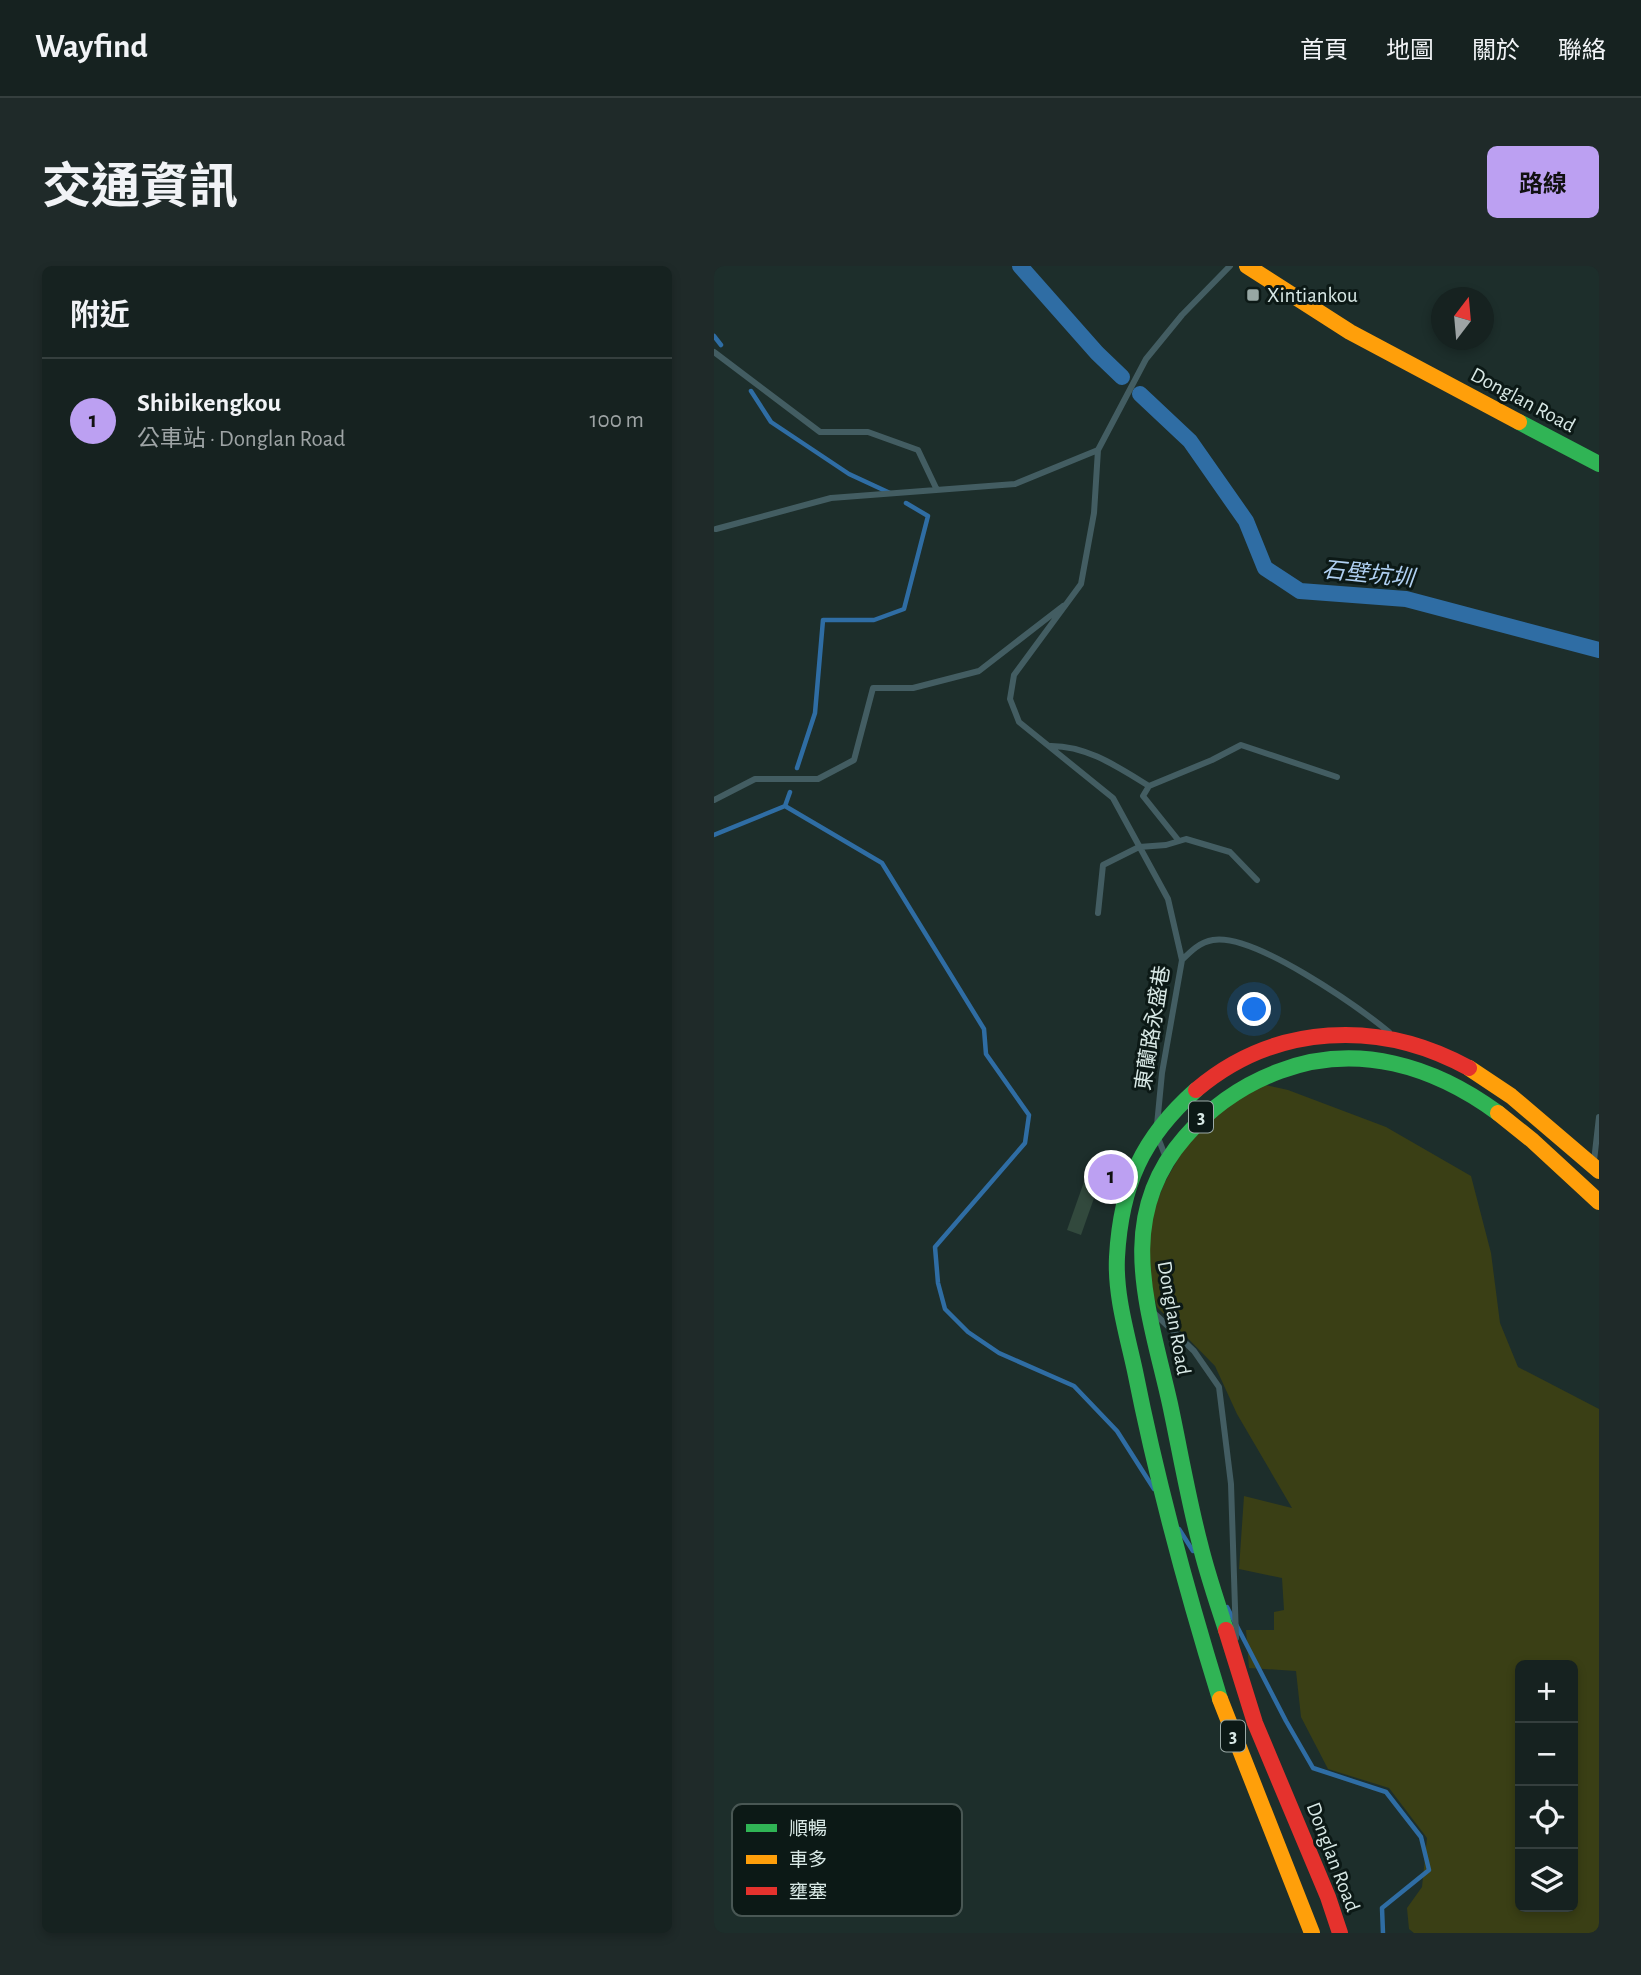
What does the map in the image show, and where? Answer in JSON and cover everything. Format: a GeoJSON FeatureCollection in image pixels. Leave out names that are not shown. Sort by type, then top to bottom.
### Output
{"type":"FeatureCollection","features":[{"type":"Feature","properties":{"kind":"main road","name":"Donglan Road"},"geometry":{"type":"LineString","coordinates":[[1247,266],[1350,332],[1599,464]]}},
{"type":"Feature","properties":{"kind":"main road","name":"3"},"geometry":{"type":"LineString","coordinates":[[1312,1933],[1248,1776],[1222,1704],[1173,1532],[1140,1398],[1118,1288],[1119,1241],[1126,1199],[1136,1164],[1156,1131],[1186,1100],[1226,1068],[1268,1048],[1317,1036],[1358,1033],[1396,1038],[1446,1054],[1489,1078],[1517,1099],[1596,1169]]}},
{"type":"Feature","properties":{"kind":"main road","name":"Donglan Road"},"geometry":{"type":"LineString","coordinates":[[1340,1933],[1255,1723],[1202,1553],[1143,1280],[1141,1245],[1145,1212],[1154,1183],[1167,1160],[1201,1117],[1235,1091],[1293,1066],[1342,1058],[1366,1058],[1405,1065],[1478,1097],[1526,1135],[1599,1202]]}},
{"type":"Feature","properties":{"kind":"lane","name":"東蘭路永盛巷"},"geometry":{"type":"LineString","coordinates":[[1167,1160],[1156,1131],[1162,1073],[1182,960],[1168,900],[1113,798],[1019,722],[1010,699],[1014,675],[1081,584],[1094,513],[1098,450],[1146,359],[1182,315],[1230,266]]}},
{"type":"Feature","properties":{"kind":"lane"},"geometry":{"type":"LineString","coordinates":[[714,352],[820,432],[869,432],[918,450],[937,490]]}},
{"type":"Feature","properties":{"kind":"lane"},"geometry":{"type":"LineString","coordinates":[[716,529],[831,498],[1015,484],[1098,450]]}},
{"type":"Feature","properties":{"kind":"lane","name":"東蘭路永盛巷"},"geometry":{"type":"LineString","coordinates":[[714,800],[755,779],[818,779],[854,760],[873,688],[913,688],[979,671],[1068,602]]}},
{"type":"Feature","properties":{"kind":"lane"},"geometry":{"type":"LineString","coordinates":[[1049,746],[1062,745],[1104,758],[1149,786]]}},
{"type":"Feature","properties":{"kind":"lane"},"geometry":{"type":"LineString","coordinates":[[1179,841],[1143,796],[1149,786],[1241,745],[1337,778]]}},
{"type":"Feature","properties":{"kind":"lane"},"geometry":{"type":"LineString","coordinates":[[1098,913],[1103,865],[1139,847],[1166,845],[1186,839],[1230,852],[1257,880]]}},
{"type":"Feature","properties":{"kind":"lane"},"geometry":{"type":"LineString","coordinates":[[1182,960],[1198,945],[1214,939],[1239,942],[1264,952],[1312,979],[1396,1038]]}},
{"type":"Feature","properties":{"kind":"lane"},"geometry":{"type":"LineString","coordinates":[[1596,1169],[1599,1118]]}},
{"type":"Feature","properties":{"kind":"lane"},"geometry":{"type":"LineString","coordinates":[[1148,1307],[1194,1351],[1219,1387],[1231,1484],[1237,1661]]}},
{"type":"Feature","properties":{"kind":"green space"},"geometry":{"type":"Polygon","coordinates":[[[1261,1084],[1288,1090],[1386,1127],[1471,1176],[1491,1253],[1500,1323],[1518,1367],[1599,1409],[1599,1933],[1414,1933],[1409,1929],[1407,1908],[1422,1887],[1427,1838],[1389,1788],[1328,1769],[1301,1717],[1296,1671],[1249,1668],[1246,1630],[1274,1630],[1274,1612],[1284,1610],[1282,1578],[1239,1569],[1244,1496],[1292,1508],[1237,1414],[1215,1366],[1157,1307],[1144,1262],[1148,1224],[1165,1182],[1188,1141],[1230,1103],[1261,1084]]]}},
{"type":"Feature","properties":{"kind":"building"},"geometry":{"type":"Polygon","coordinates":[[[1091,1162],[1105,1167],[1081,1235],[1067,1230],[1091,1162]]]}},
{"type":"Feature","properties":{"kind":"waterway","name":"石壁坑圳"},"geometry":{"type":"LineString","coordinates":[[1020,266],[1097,353],[1122,377]]}},
{"type":"Feature","properties":{"kind":"waterway"},"geometry":{"type":"LineString","coordinates":[[714,336],[721,345]]}},
{"type":"Feature","properties":{"kind":"waterway"},"geometry":{"type":"LineString","coordinates":[[751,391],[771,422],[849,474],[890,493]]}},
{"type":"Feature","properties":{"kind":"waterway","name":"石壁坑圳"},"geometry":{"type":"LineString","coordinates":[[1140,394],[1190,441],[1246,521],[1265,568],[1300,591],[1406,599],[1599,650]]}},
{"type":"Feature","properties":{"kind":"waterway"},"geometry":{"type":"LineString","coordinates":[[797,768],[815,713],[823,620],[874,620],[904,609],[928,516],[906,503]]}},
{"type":"Feature","properties":{"kind":"waterway"},"geometry":{"type":"LineString","coordinates":[[714,835],[785,806],[790,792]]}},
{"type":"Feature","properties":{"kind":"waterway"},"geometry":{"type":"LineString","coordinates":[[785,806],[882,863],[984,1029],[986,1054],[1029,1115],[1025,1143],[935,1247],[938,1283],[945,1309],[968,1332],[999,1353],[1074,1386],[1117,1431],[1154,1489]]}},
{"type":"Feature","properties":{"kind":"waterway"},"geometry":{"type":"LineString","coordinates":[[1179,1529],[1193,1551]]}},
{"type":"Feature","properties":{"kind":"waterway"},"geometry":{"type":"LineString","coordinates":[[1227,1607],[1313,1768],[1386,1792],[1421,1837],[1429,1870],[1382,1908],[1383,1933]]}},
{"type":"Feature","properties":{"kind":"traffic: fast"},"geometry":{"type":"LineString","coordinates":[[1519,422],[1599,464]]}},
{"type":"Feature","properties":{"kind":"traffic: fast"},"geometry":{"type":"LineString","coordinates":[[1226,1630],[1196,1527],[1147,1300],[1143,1233],[1149,1200],[1163,1168],[1195,1126],[1228,1098],[1266,1077],[1309,1063],[1366,1059],[1421,1071],[1448,1083],[1498,1113]]}},
{"type":"Feature","properties":{"kind":"traffic: fast"},"geometry":{"type":"LineString","coordinates":[[1196,1090],[1161,1126],[1138,1164],[1123,1207],[1117,1271],[1122,1314],[1163,1495],[1220,1699]]}},
{"type":"Feature","properties":{"kind":"traffic: slow"},"geometry":{"type":"LineString","coordinates":[[1247,266],[1350,332],[1519,422]]}},
{"type":"Feature","properties":{"kind":"traffic: slow"},"geometry":{"type":"LineString","coordinates":[[1469,1068],[1511,1096],[1599,1171]]}},
{"type":"Feature","properties":{"kind":"traffic: slow"},"geometry":{"type":"LineString","coordinates":[[1498,1113],[1533,1141],[1599,1202]]}},
{"type":"Feature","properties":{"kind":"traffic: slow"},"geometry":{"type":"LineString","coordinates":[[1220,1699],[1312,1933]]}},
{"type":"Feature","properties":{"kind":"traffic: jam"},"geometry":{"type":"LineString","coordinates":[[1196,1090],[1227,1068],[1259,1051],[1294,1041],[1329,1036],[1364,1036],[1400,1041],[1435,1052],[1469,1068]]}},
{"type":"Feature","properties":{"kind":"traffic: jam"},"geometry":{"type":"LineString","coordinates":[[1226,1630],[1255,1723],[1328,1897],[1340,1933]]}},
{"type":"Feature","properties":{"kind":"place","name":"Xintiankou"},"geometry":{"type":"Point","coordinates":[1253,295]}},
{"type":"Feature","properties":{"kind":"place","name":"Shibikengkou"},"geometry":{"type":"Point","coordinates":[1111,1177]}}]}
